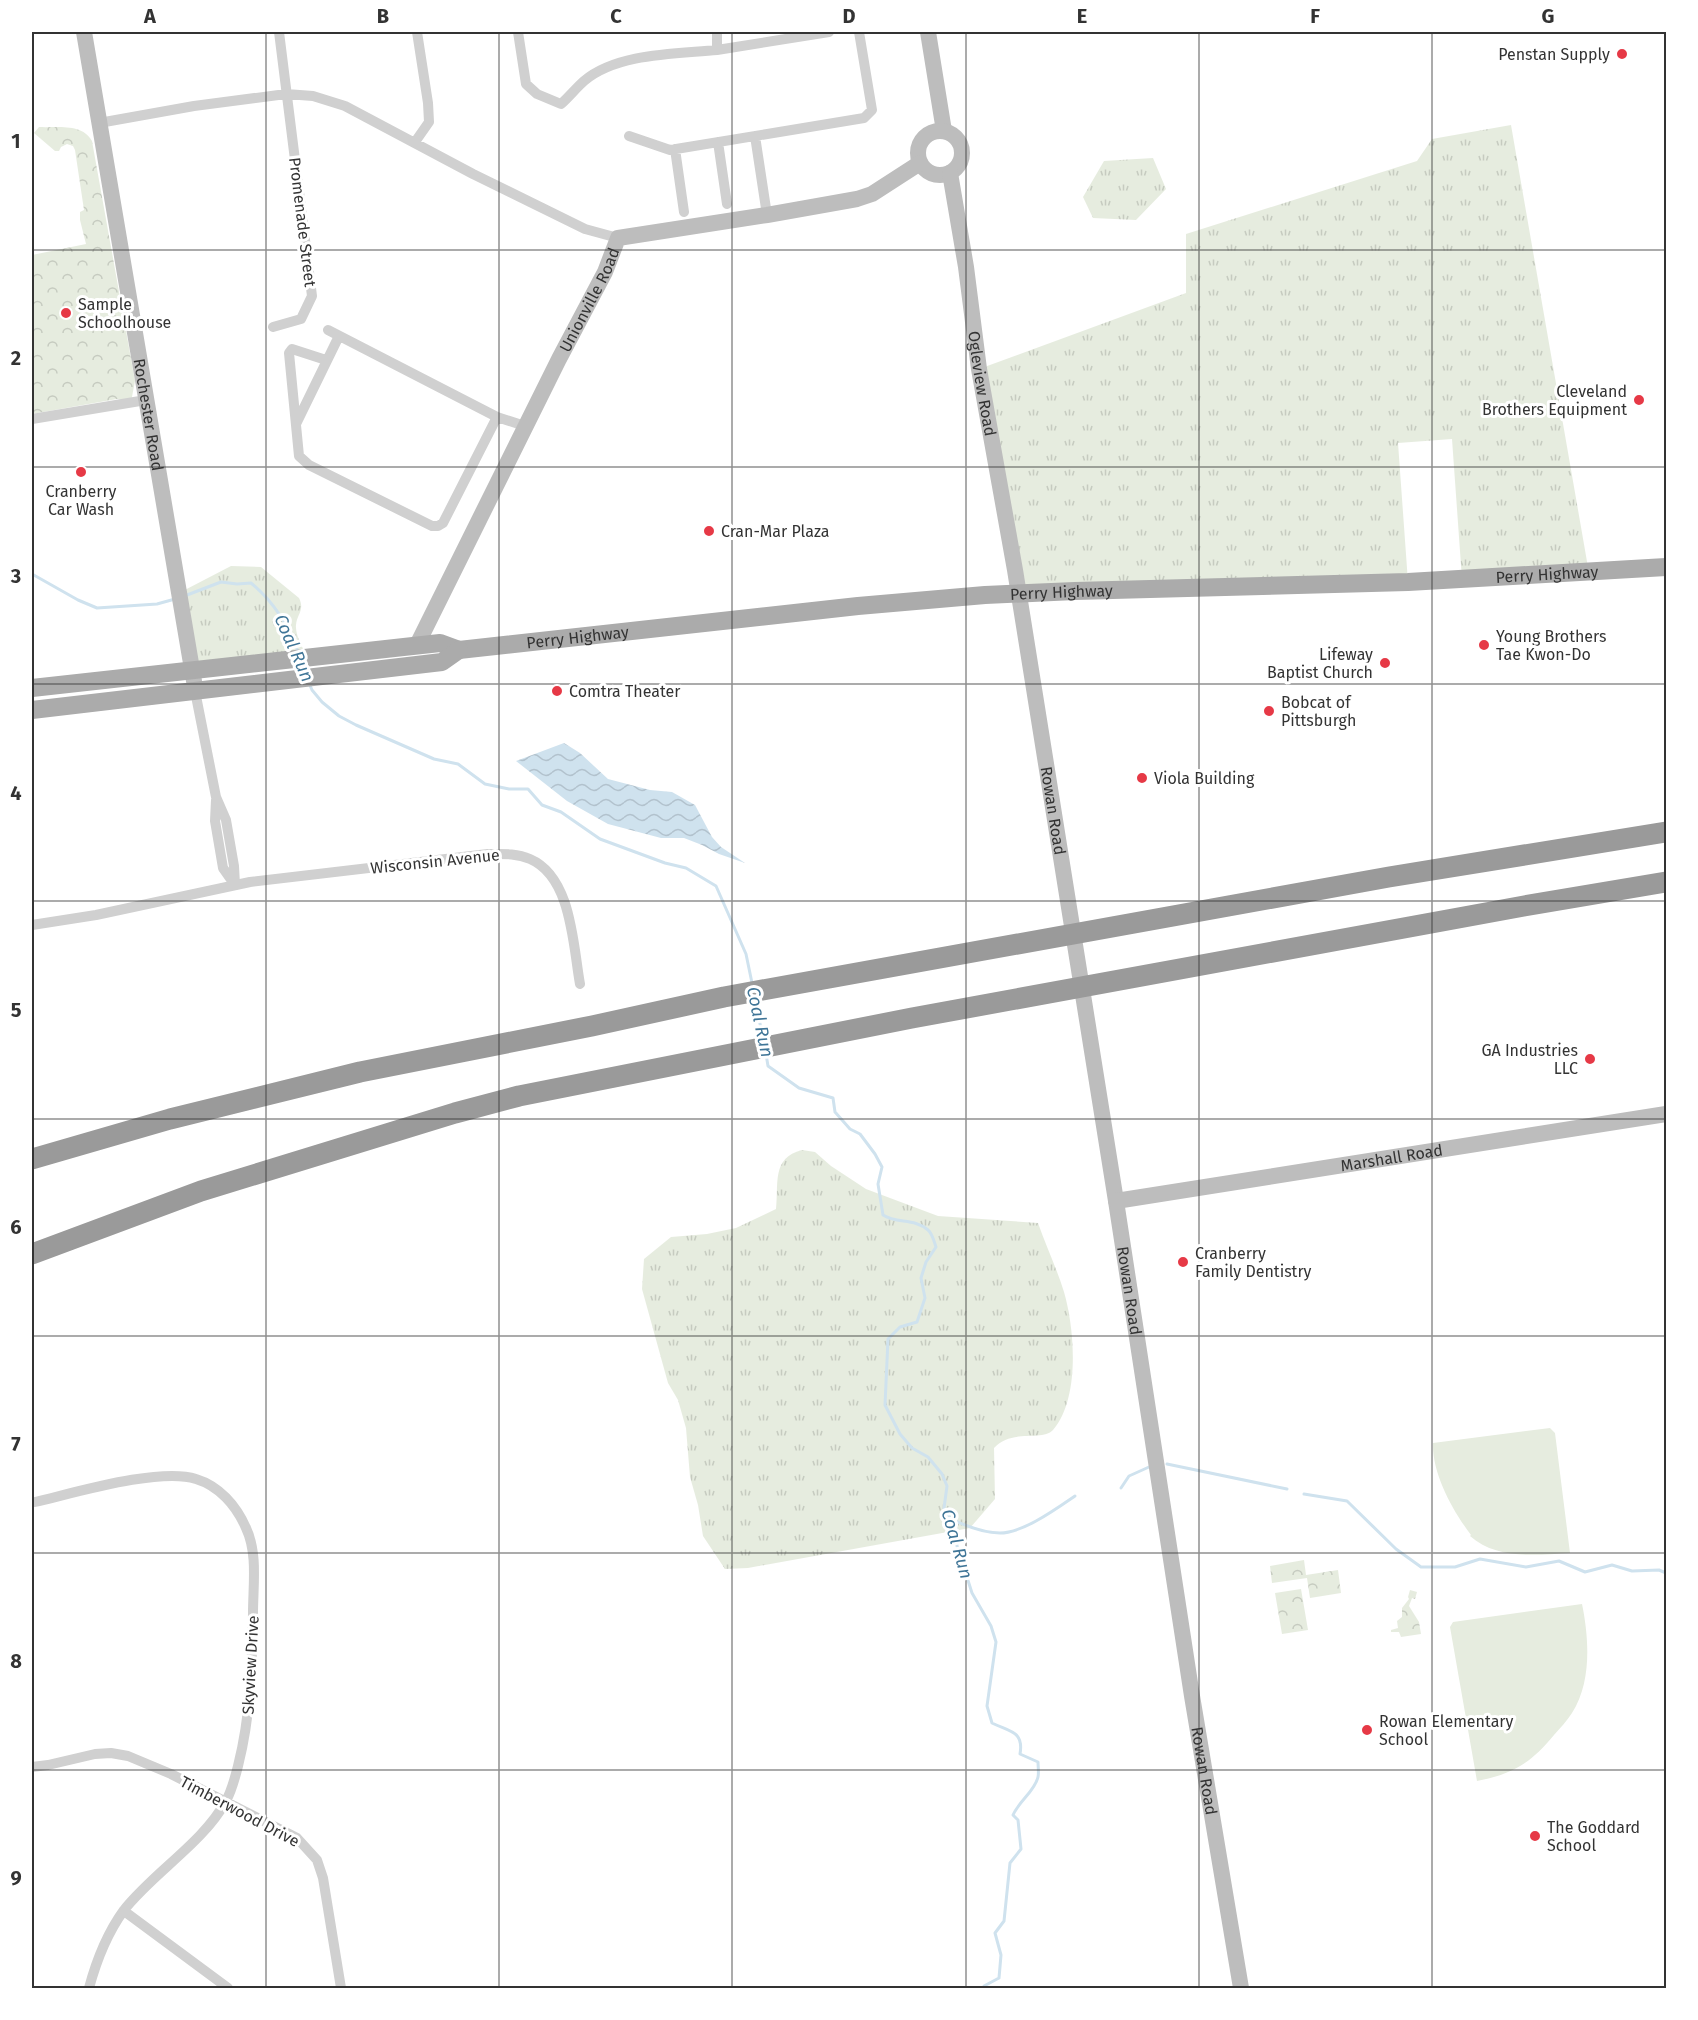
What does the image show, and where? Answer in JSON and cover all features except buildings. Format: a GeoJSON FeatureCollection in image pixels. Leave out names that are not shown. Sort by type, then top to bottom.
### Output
{"type":"FeatureCollection","features":[{"type":"Feature","properties":{"kind":"highway"},"geometry":{"type":"LineString","coordinates":[[32,1159],[170,1119],[360,1072],[724,997],[1389,877],[1666,832]]}},
{"type":"Feature","properties":{"kind":"highway"},"geometry":{"type":"LineString","coordinates":[[32,1254],[201,1191],[455,1113],[519,1096],[923,1015],[1666,882]]}},
{"type":"Feature","properties":{"kind":"highway"},"geometry":{"type":"LineString","coordinates":[[1586,896],[1666,889]]}},
{"type":"Feature","properties":{"kind":"highway"},"geometry":{"type":"LineString","coordinates":[[32,1169],[170,1119]]}},
{"type":"Feature","properties":{"kind":"main road","name":"Perry Highway"},"geometry":{"type":"LineString","coordinates":[[32,688],[417,645],[440,643],[459,650],[858,606],[1018,593],[1385,582],[1666,567]]}},
{"type":"Feature","properties":{"kind":"main road","name":"Perry Highway"},"geometry":{"type":"LineString","coordinates":[[32,710],[442,662],[459,650]]}},
{"type":"Feature","properties":{"kind":"street","name":"Rochester Road"},"geometry":{"type":"LineString","coordinates":[[84,32],[195,691]]}},
{"type":"Feature","properties":{"kind":"street","name":"Promenade Street"},"geometry":{"type":"LineString","coordinates":[[273,327],[301,319],[312,296],[279,32]]}},
{"type":"Feature","properties":{"kind":"street"},"geometry":{"type":"LineString","coordinates":[[415,142],[429,122],[417,32]]}},
{"type":"Feature","properties":{"kind":"street"},"geometry":{"type":"LineString","coordinates":[[518,32],[526,84],[537,94],[561,104],[585,80],[611,66],[643,57],[717,50],[829,32]]}},
{"type":"Feature","properties":{"kind":"street"},"geometry":{"type":"LineString","coordinates":[[717,32],[717,50]]}},
{"type":"Feature","properties":{"kind":"street"},"geometry":{"type":"LineString","coordinates":[[629,136],[670,150],[864,118],[872,110],[859,32]]}},
{"type":"Feature","properties":{"kind":"street"},"geometry":{"type":"LineString","coordinates":[[928,32],[944,131]]}},
{"type":"Feature","properties":{"kind":"street"},"geometry":{"type":"LineString","coordinates":[[99,123],[194,106],[286,94],[313,96],[345,106],[473,174],[585,229],[618,238]]}},
{"type":"Feature","properties":{"kind":"street"},"geometry":{"type":"LineString","coordinates":[[944,131],[954,135],[962,147],[961,161],[951,173],[938,176],[930,174],[920,163],[918,148],[921,141],[933,132],[944,131]]}},
{"type":"Feature","properties":{"kind":"street"},"geometry":{"type":"LineString","coordinates":[[755,136],[767,215]]}},
{"type":"Feature","properties":{"kind":"street"},"geometry":{"type":"LineString","coordinates":[[718,142],[727,204]]}},
{"type":"Feature","properties":{"kind":"street"},"geometry":{"type":"LineString","coordinates":[[675,149],[684,212]]}},
{"type":"Feature","properties":{"kind":"street","name":"Unionville Road"},"geometry":{"type":"LineString","coordinates":[[417,645],[558,359],[605,272],[618,238],[767,215],[872,194],[920,163]]}},
{"type":"Feature","properties":{"kind":"street","name":"Ogleview Road"},"geometry":{"type":"LineString","coordinates":[[951,173],[979,369],[1018,593]]}},
{"type":"Feature","properties":{"kind":"street"},"geometry":{"type":"LineString","coordinates":[[328,330],[497,417],[525,426]]}},
{"type":"Feature","properties":{"kind":"street"},"geometry":{"type":"LineString","coordinates":[[296,425],[339,336]]}},
{"type":"Feature","properties":{"kind":"street"},"geometry":{"type":"LineString","coordinates":[[326,360],[300,350],[292,349],[289,353],[299,456],[304,462],[432,526],[443,523],[497,417]]}},
{"type":"Feature","properties":{"kind":"street"},"geometry":{"type":"LineString","coordinates":[[32,420],[146,400]]}},
{"type":"Feature","properties":{"kind":"street","name":"Rowan Road"},"geometry":{"type":"LineString","coordinates":[[1018,593],[1116,1201],[1192,1696],[1241,1989]]}},
{"type":"Feature","properties":{"kind":"street"},"geometry":{"type":"LineString","coordinates":[[195,691],[216,797],[215,821],[223,868],[235,885]]}},
{"type":"Feature","properties":{"kind":"street","name":"Wisconsin Avenue"},"geometry":{"type":"LineString","coordinates":[[32,925],[96,915],[266,879],[502,854],[524,857],[544,868],[556,883],[569,920],[580,984]]}},
{"type":"Feature","properties":{"kind":"street","name":"Marshall Road"},"geometry":{"type":"LineString","coordinates":[[1116,1201],[1666,1114]]}},
{"type":"Feature","properties":{"kind":"street","name":"Skyview Drive"},"geometry":{"type":"LineString","coordinates":[[35,1502],[137,1479],[180,1475],[216,1488],[233,1505],[247,1529],[253,1551],[252,1682],[248,1721],[232,1787],[226,1801],[209,1824],[124,1911],[100,1956],[89,1989]]}},
{"type":"Feature","properties":{"kind":"street","name":"Timberwood Drive"},"geometry":{"type":"LineString","coordinates":[[32,1767],[48,1766],[95,1754],[111,1753],[128,1756],[171,1773],[297,1838],[317,1860],[324,1887],[341,1989]]}},
{"type":"Feature","properties":{"kind":"street"},"geometry":{"type":"LineString","coordinates":[[124,1911],[228,1989]]}},
{"type":"Feature","properties":{"kind":"green space"},"geometry":{"type":"Polygon","coordinates":[[[1511,125],[1589,573],[1462,579],[1452,439],[1398,443],[1408,582],[1018,593],[979,369],[1186,293],[1186,234],[1417,161],[1432,139],[1511,125]]]}},
{"type":"Feature","properties":{"kind":"green space"},"geometry":{"type":"Polygon","coordinates":[[[39,127],[76,129],[88,135],[92,141],[135,381],[131,402],[117,399],[32,414],[32,351],[34,350],[32,344],[32,255],[86,244],[80,220],[80,212],[84,210],[75,150],[73,146],[67,144],[59,151],[55,151],[34,133],[39,127]]]}},
{"type":"Feature","properties":{"kind":"green space"},"geometry":{"type":"Polygon","coordinates":[[[1153,158],[1166,189],[1136,220],[1093,218],[1083,197],[1104,161],[1153,158]]]}},
{"type":"Feature","properties":{"kind":"green space"},"geometry":{"type":"Polygon","coordinates":[[[231,566],[261,567],[299,598],[301,609],[296,629],[307,657],[192,670],[179,593],[231,566]]]}},
{"type":"Feature","properties":{"kind":"green space"},"geometry":{"type":"Polygon","coordinates":[[[802,1150],[815,1152],[831,1166],[866,1189],[938,1216],[1038,1223],[1061,1283],[1071,1325],[1073,1364],[1068,1401],[1062,1417],[1053,1430],[1042,1435],[1009,1438],[994,1448],[995,1499],[970,1528],[748,1568],[725,1569],[703,1536],[690,1477],[686,1428],[678,1400],[668,1383],[642,1289],[644,1259],[671,1237],[707,1234],[736,1228],[776,1209],[777,1181],[781,1166],[785,1159],[802,1150]]]}},
{"type":"Feature","properties":{"kind":"green space"},"geometry":{"type":"Polygon","coordinates":[[[1550,1428],[1555,1433],[1570,1553],[1517,1554],[1492,1549],[1481,1544],[1470,1536],[1445,1492],[1436,1467],[1433,1443],[1550,1428]]]}},
{"type":"Feature","properties":{"kind":"green space"},"geometry":{"type":"Polygon","coordinates":[[[1304,1560],[1306,1575],[1338,1570],[1341,1593],[1310,1598],[1307,1578],[1272,1583],[1270,1566],[1304,1560]]]}},
{"type":"Feature","properties":{"kind":"green space"},"geometry":{"type":"Polygon","coordinates":[[[1301,1589],[1308,1630],[1282,1634],[1275,1593],[1301,1589]]]}},
{"type":"Feature","properties":{"kind":"green space"},"geometry":{"type":"Polygon","coordinates":[[[1410,1590],[1417,1592],[1409,1606],[1419,1622],[1421,1634],[1401,1637],[1399,1632],[1391,1632],[1391,1630],[1398,1628],[1397,1621],[1402,1617],[1402,1608],[1409,1599],[1410,1590]]]}},
{"type":"Feature","properties":{"kind":"green space"},"geometry":{"type":"Polygon","coordinates":[[[1582,1604],[1587,1645],[1586,1674],[1583,1688],[1572,1713],[1546,1745],[1529,1760],[1511,1771],[1477,1781],[1450,1627],[1453,1622],[1582,1604]]]}},
{"type":"Feature","properties":{"kind":"water"},"geometry":{"type":"Polygon","coordinates":[[[564,743],[580,753],[608,779],[650,790],[672,792],[695,805],[712,837],[721,847],[745,863],[684,838],[661,838],[608,824],[567,801],[516,761],[564,743]]]}},
{"type":"Feature","properties":{"kind":"waterway","name":"Coal Run"},"geometry":{"type":"LineString","coordinates":[[32,574],[97,608],[157,604],[175,599]]}},
{"type":"Feature","properties":{"kind":"waterway","name":"Coal Run"},"geometry":{"type":"LineString","coordinates":[[187,595],[221,582],[251,583],[267,598],[279,614],[298,652]]}},
{"type":"Feature","properties":{"kind":"waterway","name":"Coal Run"},"geometry":{"type":"LineString","coordinates":[[309,683],[322,702],[339,716],[356,725],[434,759],[458,764],[485,784],[509,789],[528,789],[542,805],[561,812],[600,839],[665,863],[686,868],[716,886],[746,954],[752,983]]}},
{"type":"Feature","properties":{"kind":"waterway","name":"Coal Run"},"geometry":{"type":"LineString","coordinates":[[755,998],[763,1039]]}},
{"type":"Feature","properties":{"kind":"waterway","name":"Coal Run"},"geometry":{"type":"LineString","coordinates":[[766,1054],[768,1066],[799,1088],[833,1098],[835,1112],[850,1129],[860,1134],[882,1167],[878,1184],[883,1215],[923,1226],[931,1233],[936,1247],[926,1262],[921,1278],[925,1298],[917,1322],[900,1327],[888,1339],[885,1405],[900,1434],[912,1448],[928,1457],[942,1474],[947,1486],[944,1508],[957,1530],[957,1546],[972,1593],[991,1626],[996,1642],[987,1706],[992,1723],[1018,1736],[1021,1746],[1020,1754],[1038,1762],[1036,1782],[1013,1815],[1018,1820],[1021,1849],[1010,1863],[1004,1921],[995,1933],[1001,1955],[999,1978],[984,1988]]}},
{"type":"Feature","properties":{"kind":"waterway"},"geometry":{"type":"LineString","coordinates":[[1167,1464],[1287,1489]]}},
{"type":"Feature","properties":{"kind":"waterway"},"geometry":{"type":"LineString","coordinates":[[1121,1488],[1129,1476],[1149,1467]]}},
{"type":"Feature","properties":{"kind":"waterway"},"geometry":{"type":"LineString","coordinates":[[1304,1494],[1347,1501],[1396,1549],[1421,1567],[1455,1567],[1480,1559],[1526,1567],[1559,1561],[1585,1572],[1612,1565],[1632,1571],[1659,1570],[1666,1573]]}},
{"type":"Feature","properties":{"kind":"waterway"},"geometry":{"type":"LineString","coordinates":[[951,1519],[969,1527],[994,1533],[1009,1532],[1039,1519],[1075,1496]]}},
{"type":"Feature","properties":{"kind":"place","name":"Penstan Supply"},"geometry":{"type":"Point","coordinates":[1622,54]}},
{"type":"Feature","properties":{"kind":"place","name":"Sample Schoolhouse"},"geometry":{"type":"Point","coordinates":[66,313]}},
{"type":"Feature","properties":{"kind":"place","name":"Cleveland Brothers Equipment"},"geometry":{"type":"Point","coordinates":[1639,400]}},
{"type":"Feature","properties":{"kind":"place","name":"Cranberry Car Wash"},"geometry":{"type":"Point","coordinates":[81,472]}},
{"type":"Feature","properties":{"kind":"place","name":"Cran-Mar Plaza"},"geometry":{"type":"Point","coordinates":[709,531]}},
{"type":"Feature","properties":{"kind":"place","name":"Young Brothers Tae Kwon-Do"},"geometry":{"type":"Point","coordinates":[1484,645]}},
{"type":"Feature","properties":{"kind":"place","name":"Lifeway Baptist Church"},"geometry":{"type":"Point","coordinates":[1385,663]}},
{"type":"Feature","properties":{"kind":"place","name":"Comtra Theater"},"geometry":{"type":"Point","coordinates":[557,691]}},
{"type":"Feature","properties":{"kind":"place","name":"Bobcat of Pittsburgh"},"geometry":{"type":"Point","coordinates":[1269,711]}},
{"type":"Feature","properties":{"kind":"place","name":"Viola Building"},"geometry":{"type":"Point","coordinates":[1142,778]}},
{"type":"Feature","properties":{"kind":"place","name":"GA Industries LLC"},"geometry":{"type":"Point","coordinates":[1590,1059]}},
{"type":"Feature","properties":{"kind":"place","name":"Cranberry Family Dentistry"},"geometry":{"type":"Point","coordinates":[1183,1262]}},
{"type":"Feature","properties":{"kind":"place","name":"Rowan Elementary School"},"geometry":{"type":"Point","coordinates":[1367,1730]}},
{"type":"Feature","properties":{"kind":"place","name":"The Goddard School"},"geometry":{"type":"Point","coordinates":[1535,1836]}}]}
